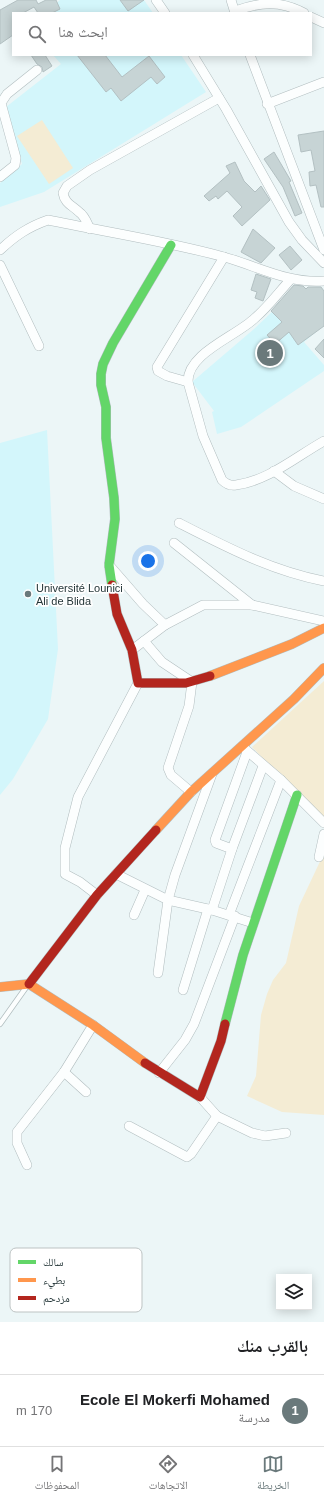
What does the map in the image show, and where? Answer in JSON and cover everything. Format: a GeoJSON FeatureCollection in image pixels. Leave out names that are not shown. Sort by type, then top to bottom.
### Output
{"type":"FeatureCollection","features":[{"type":"Feature","properties":{"kind":"street"},"geometry":{"type":"LineString","coordinates":[[156,0],[164,12]]}},
{"type":"Feature","properties":{"kind":"street"},"geometry":{"type":"LineString","coordinates":[[231,0],[235,12],[249,3],[287,3],[302,12]]}},
{"type":"Feature","properties":{"kind":"street"},"geometry":{"type":"LineString","coordinates":[[312,17],[324,23]]}},
{"type":"Feature","properties":{"kind":"street"},"geometry":{"type":"LineString","coordinates":[[194,56],[289,222],[302,240],[324,263]]}},
{"type":"Feature","properties":{"kind":"street"},"geometry":{"type":"LineString","coordinates":[[250,56],[267,104],[322,238],[324,250]]}},
{"type":"Feature","properties":{"kind":"street"},"geometry":{"type":"LineString","coordinates":[[0,177],[14,165],[16,158],[1,103],[7,94],[37,70]]}},
{"type":"Feature","properties":{"kind":"street"},"geometry":{"type":"LineString","coordinates":[[267,104],[324,82]]}},
{"type":"Feature","properties":{"kind":"street"},"geometry":{"type":"LineString","coordinates":[[90,229],[79,211],[70,207],[64,199],[63,193],[67,186],[90,170],[219,98]]}},
{"type":"Feature","properties":{"kind":"street"},"geometry":{"type":"LineString","coordinates":[[0,250],[15,235],[48,220],[224,257],[291,279],[311,282],[324,281]]}},
{"type":"Feature","properties":{"kind":"street"},"geometry":{"type":"LineString","coordinates":[[97,895],[80,882],[65,874],[65,848],[78,797],[138,683],[132,650],[117,614],[110,565],[114,519],[114,498],[106,438],[106,407],[101,385],[103,364],[113,343],[171,245]]}},
{"type":"Feature","properties":{"kind":"street"},"geometry":{"type":"LineString","coordinates":[[188,382],[167,376],[158,371],[157,367],[224,257]]}},
{"type":"Feature","properties":{"kind":"street"},"geometry":{"type":"LineString","coordinates":[[0,265],[39,346]]}},
{"type":"Feature","properties":{"kind":"street"},"geometry":{"type":"LineString","coordinates":[[291,279],[255,319],[207,352],[188,374],[188,382],[203,436],[222,480],[228,485],[235,486],[274,471],[324,441]]}},
{"type":"Feature","properties":{"kind":"street"},"geometry":{"type":"LineString","coordinates":[[274,471],[294,486],[324,500]]}},
{"type":"Feature","properties":{"kind":"street"},"geometry":{"type":"LineString","coordinates":[[179,523],[258,562],[295,575],[324,581]]}},
{"type":"Feature","properties":{"kind":"street"},"geometry":{"type":"LineString","coordinates":[[174,543],[252,605]]}},
{"type":"Feature","properties":{"kind":"street"},"geometry":{"type":"LineString","coordinates":[[110,565],[144,604],[165,625]]}},
{"type":"Feature","properties":{"kind":"street"},"geometry":{"type":"LineString","coordinates":[[132,650],[165,625],[203,606],[252,605],[324,621]]}},
{"type":"Feature","properties":{"kind":"street"},"geometry":{"type":"LineString","coordinates":[[138,683],[162,684],[192,682],[308,638],[324,628]]}},
{"type":"Feature","properties":{"kind":"street"},"geometry":{"type":"LineString","coordinates":[[144,641],[162,662],[192,682]]}},
{"type":"Feature","properties":{"kind":"street"},"geometry":{"type":"LineString","coordinates":[[29,984],[97,895],[191,792],[214,771],[245,749],[324,668]]}},
{"type":"Feature","properties":{"kind":"street"},"geometry":{"type":"LineString","coordinates":[[191,792],[171,775],[168,768],[189,706],[192,682]]}},
{"type":"Feature","properties":{"kind":"street"},"geometry":{"type":"LineString","coordinates":[[245,749],[263,766],[282,780],[324,823]]}},
{"type":"Feature","properties":{"kind":"street"},"geometry":{"type":"LineString","coordinates":[[232,849],[216,843],[215,840],[245,749]]}},
{"type":"Feature","properties":{"kind":"street"},"geometry":{"type":"LineString","coordinates":[[183,990],[210,910],[263,766]]}},
{"type":"Feature","properties":{"kind":"street"},"geometry":{"type":"LineString","coordinates":[[158,973],[168,900],[175,875],[214,771]]}},
{"type":"Feature","properties":{"kind":"street"},"geometry":{"type":"LineString","coordinates":[[160,1073],[185,1040],[194,1024],[282,780]]}},
{"type":"Feature","properties":{"kind":"street"},"geometry":{"type":"LineString","coordinates":[[200,1097],[221,1041],[243,954],[297,795]]}},
{"type":"Feature","properties":{"kind":"street"},"geometry":{"type":"LineString","coordinates":[[319,857],[324,834]]}},
{"type":"Feature","properties":{"kind":"street"},"geometry":{"type":"LineString","coordinates":[[116,874],[168,900],[210,910],[253,923]]}},
{"type":"Feature","properties":{"kind":"street"},"geometry":{"type":"LineString","coordinates":[[134,915],[146,890]]}},
{"type":"Feature","properties":{"kind":"street"},"geometry":{"type":"LineString","coordinates":[[0,987],[29,984],[93,1025],[160,1073],[200,1097],[217,1116],[259,1136],[286,1133]]}},
{"type":"Feature","properties":{"kind":"street"},"geometry":{"type":"LineString","coordinates":[[27,1165],[16,1143],[17,1132],[64,1072],[93,1025]]}},
{"type":"Feature","properties":{"kind":"street"},"geometry":{"type":"LineString","coordinates":[[64,1072],[86,1092]]}},
{"type":"Feature","properties":{"kind":"street"},"geometry":{"type":"LineString","coordinates":[[129,1126],[187,1157],[191,1154],[217,1116]]}},
{"type":"Feature","properties":{"kind":"lane"},"geometry":{"type":"LineString","coordinates":[[0,1024],[29,984]]}},
{"type":"Feature","properties":{"kind":"shaded area"},"geometry":{"type":"Polygon","coordinates":[[[60,0],[144,0],[152,12],[46,12],[60,0]]]}},
{"type":"Feature","properties":{"kind":"shaded area"},"geometry":{"type":"Polygon","coordinates":[[[54,56],[182,56],[206,92],[44,192],[0,207],[0,183],[22,164],[6,107],[61,64],[54,56]]]}},
{"type":"Feature","properties":{"kind":"shaded area"},"geometry":{"type":"Polygon","coordinates":[[[42,120],[73,168],[49,184],[17,136],[42,120]]]}},
{"type":"Feature","properties":{"kind":"shaded area"},"geometry":{"type":"Polygon","coordinates":[[[294,291],[324,325],[304,342],[324,365],[324,371],[241,427],[217,434],[212,412],[214,411],[192,382],[254,329],[294,291]]]}},
{"type":"Feature","properties":{"kind":"shaded area","name":"Université Lounici Ali de Blida"},"geometry":{"type":"Polygon","coordinates":[[[47,430],[58,649],[48,719],[13,779],[0,795],[0,443],[47,430]]]}},
{"type":"Feature","properties":{"kind":"shaded area"},"geometry":{"type":"Polygon","coordinates":[[[324,681],[324,822],[252,747],[324,681]]]}},
{"type":"Feature","properties":{"kind":"shaded area"},"geometry":{"type":"Polygon","coordinates":[[[324,853],[324,1115],[282,1112],[247,1096],[256,1076],[261,1015],[267,994],[273,980],[286,963],[299,906],[324,853]]]}},
{"type":"Feature","properties":{"kind":"building"},"geometry":{"type":"Polygon","coordinates":[[[18,0],[36,0],[38,4],[46,0],[56,0],[60,9],[54,12],[37,12],[34,7],[25,12],[12,12],[12,36],[0,44],[0,10],[18,0]]]}},
{"type":"Feature","properties":{"kind":"building"},"geometry":{"type":"Polygon","coordinates":[[[120,0],[144,0],[128,11],[120,0]]]}},
{"type":"Feature","properties":{"kind":"building"},"geometry":{"type":"Polygon","coordinates":[[[32,56],[46,56],[52,66],[43,72],[42,67],[37,64],[32,56]]]}},
{"type":"Feature","properties":{"kind":"building"},"geometry":{"type":"Polygon","coordinates":[[[78,56],[106,56],[122,77],[149,56],[165,77],[157,84],[151,77],[121,101],[111,88],[106,92],[78,56]]]}},
{"type":"Feature","properties":{"kind":"building"},"geometry":{"type":"Polygon","coordinates":[[[324,131],[324,207],[321,207],[316,185],[310,186],[309,172],[315,171],[311,150],[301,152],[298,135],[324,131]]]}},
{"type":"Feature","properties":{"kind":"building"},"geometry":{"type":"Polygon","coordinates":[[[274,152],[291,181],[289,182],[302,213],[295,216],[283,187],[264,159],[274,152]]]}},
{"type":"Feature","properties":{"kind":"building"},"geometry":{"type":"Polygon","coordinates":[[[235,162],[244,181],[255,192],[261,186],[270,200],[242,226],[233,216],[242,207],[227,191],[218,199],[216,196],[209,201],[204,196],[230,173],[226,166],[235,162]]]}},
{"type":"Feature","properties":{"kind":"building"},"geometry":{"type":"Polygon","coordinates":[[[253,229],[275,248],[261,263],[241,252],[253,229]]]}},
{"type":"Feature","properties":{"kind":"building"},"geometry":{"type":"Polygon","coordinates":[[[290,246],[302,260],[291,270],[279,255],[290,246]]]}},
{"type":"Feature","properties":{"kind":"building"},"geometry":{"type":"Polygon","coordinates":[[[256,274],[271,279],[263,301],[255,298],[257,292],[251,290],[256,274]]]}},
{"type":"Feature","properties":{"kind":"building"},"geometry":{"type":"Polygon","coordinates":[[[294,285],[303,286],[306,289],[308,287],[321,287],[324,291],[324,326],[298,345],[289,332],[275,344],[267,335],[282,322],[271,311],[294,285]]]}},
{"type":"Feature","properties":{"kind":"building"},"geometry":{"type":"Polygon","coordinates":[[[324,339],[324,358],[315,349],[324,339]]]}},
{"type":"Feature","properties":{"kind":"traffic: fast"},"geometry":{"type":"LineString","coordinates":[[112,585],[109,565],[115,519],[114,498],[106,438],[106,407],[101,385],[101,374],[103,364],[113,343],[171,245]]}},
{"type":"Feature","properties":{"kind":"traffic: fast"},"geometry":{"type":"LineString","coordinates":[[225,1024],[243,955],[297,795]]}},
{"type":"Feature","properties":{"kind":"traffic: slow"},"geometry":{"type":"LineString","coordinates":[[210,676],[292,644],[324,628]]}},
{"type":"Feature","properties":{"kind":"traffic: slow"},"geometry":{"type":"LineString","coordinates":[[156,830],[191,792],[294,699],[324,668]]}},
{"type":"Feature","properties":{"kind":"traffic: slow"},"geometry":{"type":"LineString","coordinates":[[0,987],[29,984],[93,1025],[145,1063]]}},
{"type":"Feature","properties":{"kind":"traffic: jam"},"geometry":{"type":"LineString","coordinates":[[112,585],[117,614],[132,650],[138,683],[186,683],[210,676]]}},
{"type":"Feature","properties":{"kind":"traffic: jam"},"geometry":{"type":"LineString","coordinates":[[29,984],[97,895],[156,830]]}},
{"type":"Feature","properties":{"kind":"traffic: jam"},"geometry":{"type":"LineString","coordinates":[[145,1063],[200,1097],[221,1041],[225,1024]]}},
{"type":"Feature","properties":{"kind":"place","name":"Ecole El Mokerfi Mohamed"},"geometry":{"type":"Point","coordinates":[270,353]}},
{"type":"Feature","properties":{"kind":"place","name":"Université Lounici Ali de Blida"},"geometry":{"type":"Point","coordinates":[28,594]}}]}
